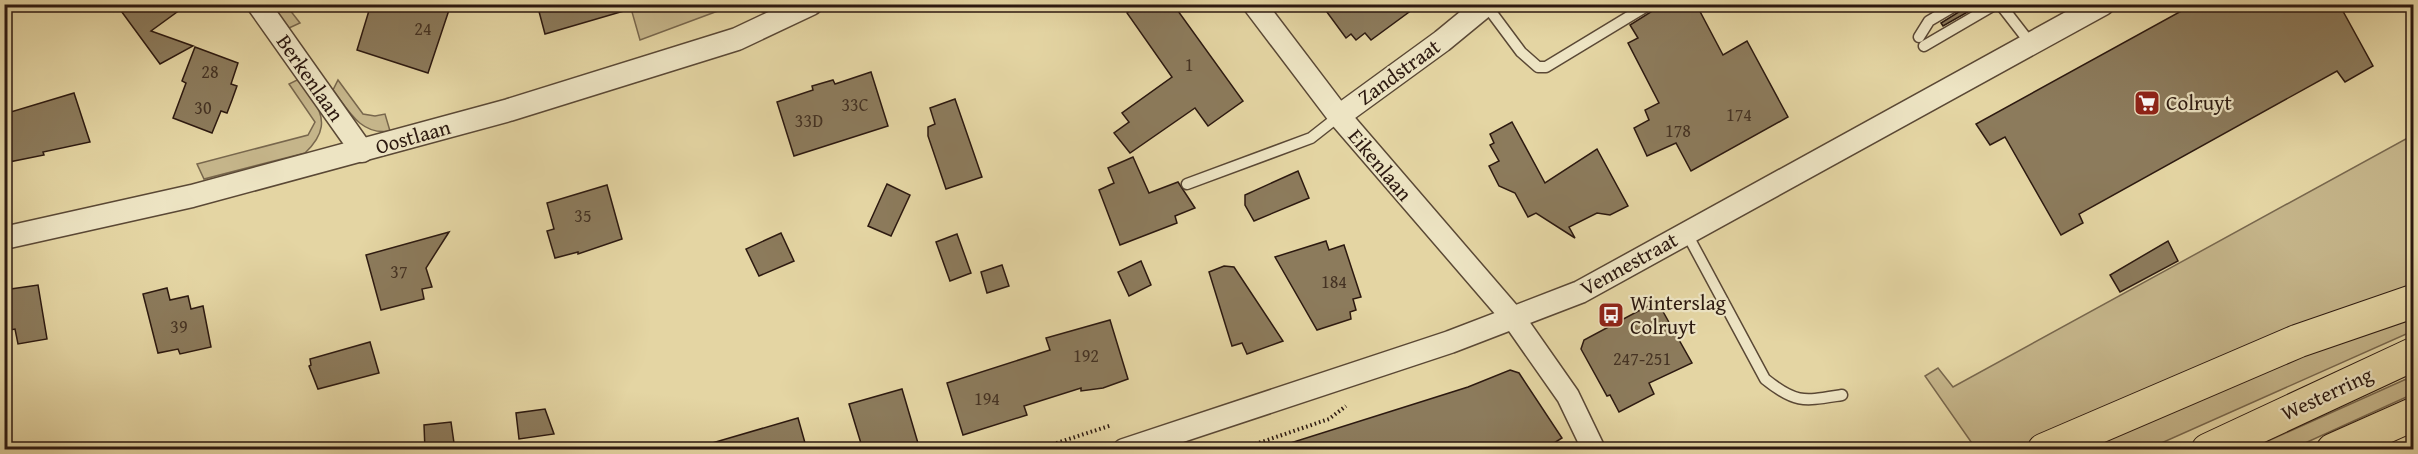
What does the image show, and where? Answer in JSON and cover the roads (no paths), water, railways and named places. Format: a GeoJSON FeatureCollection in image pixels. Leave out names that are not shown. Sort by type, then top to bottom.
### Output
{"type":"FeatureCollection","features":[{"type":"Feature","properties":{"kind":"highway"},"geometry":{"type":"LineString","coordinates":[[2044,450],[2298,341],[2414,302]]}},
{"type":"Feature","properties":{"kind":"highway","name":"Westerring"},"geometry":{"type":"LineString","coordinates":[[2208,450],[2405,358]]}},
{"type":"Feature","properties":{"kind":"highway"},"geometry":{"type":"LineString","coordinates":[[2333,450],[2414,414]]}},
{"type":"Feature","properties":{"kind":"street","name":"Berkenlaan"},"geometry":{"type":"LineString","coordinates":[[258,4],[362,152]]}},
{"type":"Feature","properties":{"kind":"street","name":"Oostlaan"},"geometry":{"type":"LineString","coordinates":[[4,238],[192,196],[362,152],[509,110],[737,39],[811,4]]}},
{"type":"Feature","properties":{"kind":"street","name":"Eikenlaan"},"geometry":{"type":"LineString","coordinates":[[1254,4],[1339,116],[1514,320],[1568,396],[1594,450]]}},
{"type":"Feature","properties":{"kind":"street","name":"Vennestraat"},"geometry":{"type":"LineString","coordinates":[[1124,450],[1514,320],[1580,292],[2103,4]]}},
{"type":"Feature","properties":{"kind":"street","name":"Zandstraat"},"geometry":{"type":"LineString","coordinates":[[1339,116],[1442,41],[1486,5]]}},
{"type":"Feature","properties":{"kind":"lane"},"geometry":{"type":"LineString","coordinates":[[1486,5],[1521,52],[1538,67],[1546,67],[1650,4]]}},
{"type":"Feature","properties":{"kind":"lane"},"geometry":{"type":"LineString","coordinates":[[1958,4],[1929,21],[1921,41],[1998,4],[2031,44]]}},
{"type":"Feature","properties":{"kind":"lane"},"geometry":{"type":"LineString","coordinates":[[1187,184],[1311,138],[1339,116]]}},
{"type":"Feature","properties":{"kind":"lane"},"geometry":{"type":"LineString","coordinates":[[1686,232],[1765,379],[1786,396],[1808,400],[1842,395]]}},
{"type":"Feature","properties":{"kind":"place","name":"Colruyt"},"geometry":{"type":"Point","coordinates":[2147,103]}},
{"type":"Feature","properties":{"kind":"place","name":"Winterslag Colruyt"},"geometry":{"type":"Point","coordinates":[1611,315]}}]}
